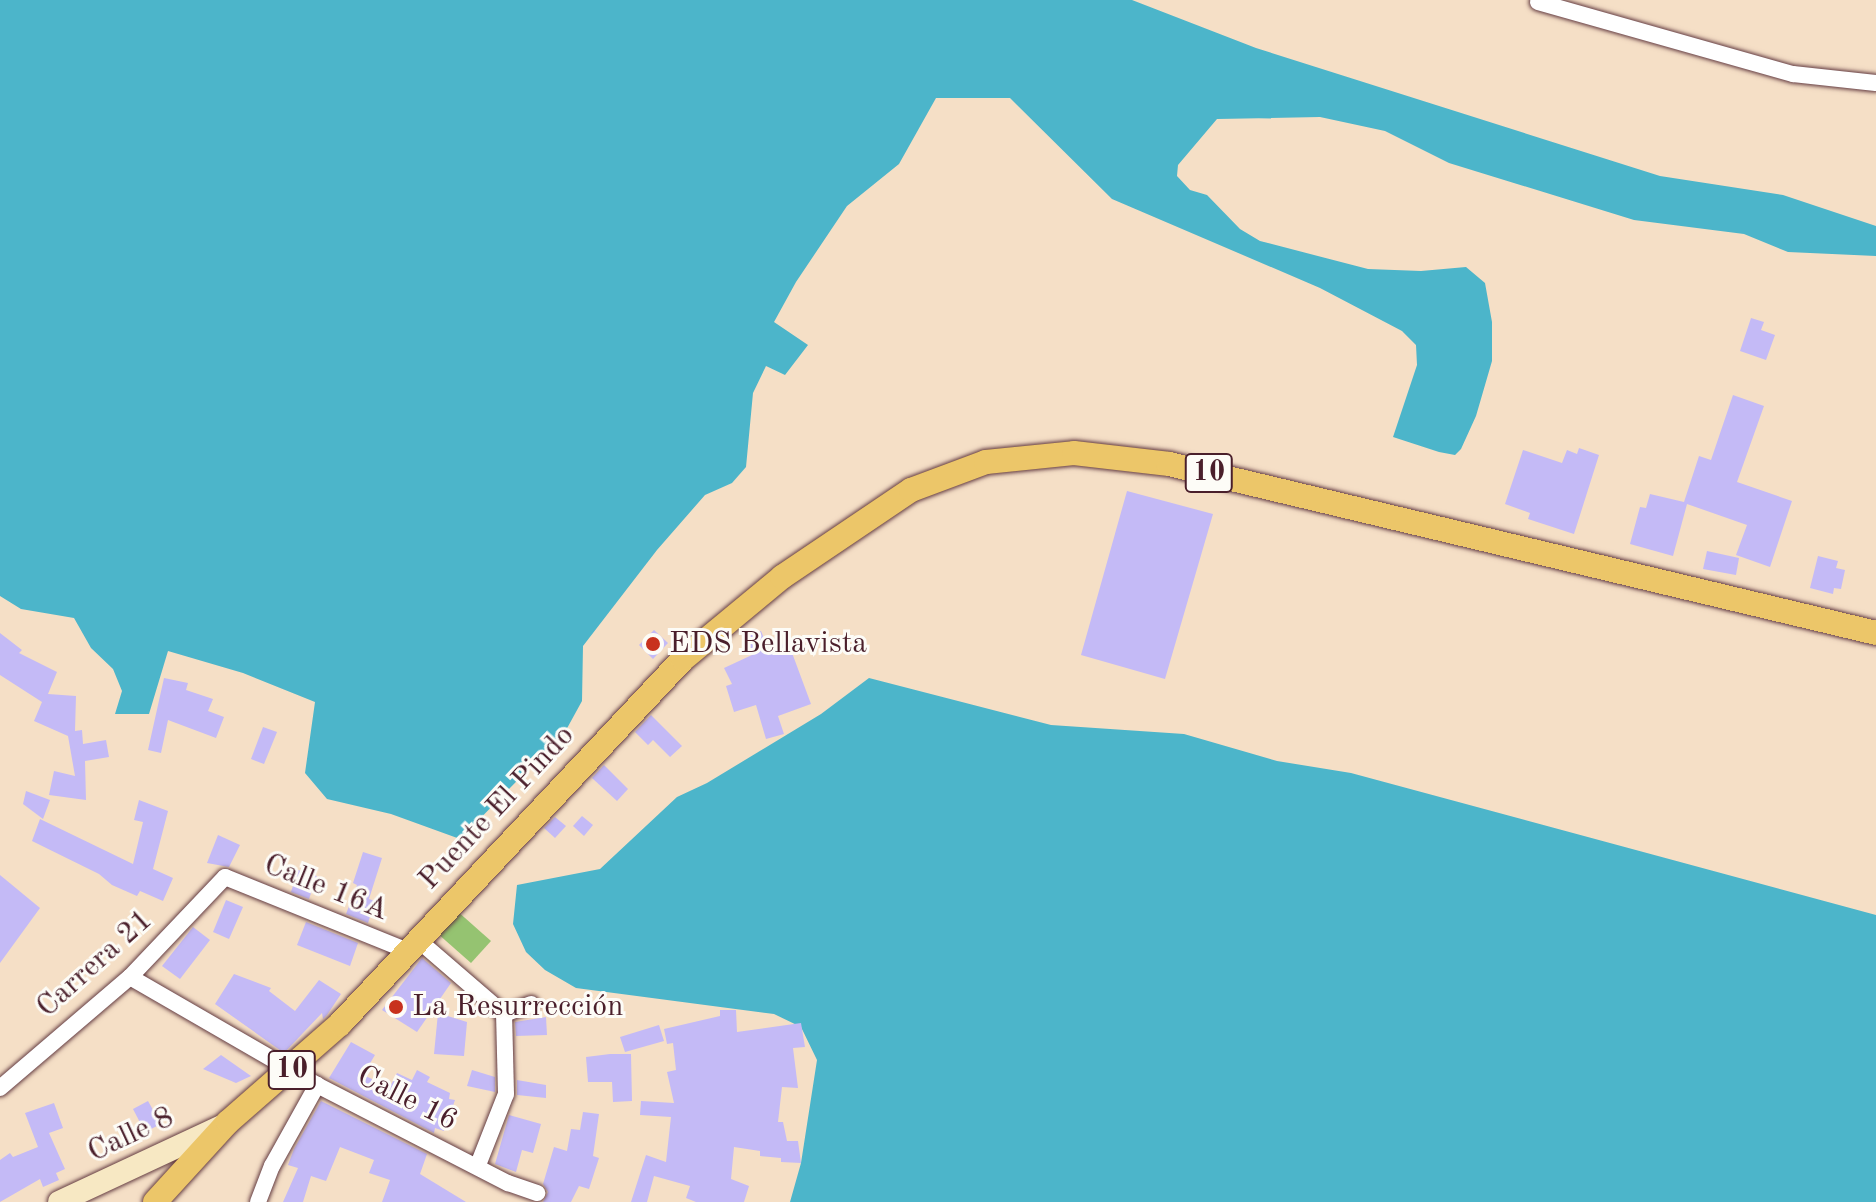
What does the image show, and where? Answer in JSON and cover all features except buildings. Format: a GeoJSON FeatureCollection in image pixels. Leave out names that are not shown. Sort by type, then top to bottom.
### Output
{"type":"FeatureCollection","features":[{"type":"Feature","properties":{"kind":"main road","name":"Puente El Pindo"},"geometry":{"type":"LineString","coordinates":[[416,940],[683,659],[782,577],[911,490],[986,462],[1074,453],[1169,464],[1876,633]]}},
{"type":"Feature","properties":{"kind":"main road","name":"10"},"geometry":{"type":"LineString","coordinates":[[155,1202],[228,1122],[292,1070],[340,1024],[416,940]]}},
{"type":"Feature","properties":{"kind":"main road","name":"Calle 8"},"geometry":{"type":"LineString","coordinates":[[59,1202],[228,1122]]}},
{"type":"Feature","properties":{"kind":"street"},"geometry":{"type":"LineString","coordinates":[[1538,2],[1793,74],[1876,83]]}},
{"type":"Feature","properties":{"kind":"street","name":"Calle 16A"},"geometry":{"type":"LineString","coordinates":[[225,877],[416,940],[504,1014]]}},
{"type":"Feature","properties":{"kind":"street","name":"Carrera 21"},"geometry":{"type":"LineString","coordinates":[[0,1088],[130,977],[225,877]]}},
{"type":"Feature","properties":{"kind":"street","name":"Calle 16"},"geometry":{"type":"LineString","coordinates":[[130,977],[317,1085],[537,1193]]}},
{"type":"Feature","properties":{"kind":"street"},"geometry":{"type":"LineString","coordinates":[[478,1165],[506,1094],[504,1014],[531,1004]]}},
{"type":"Feature","properties":{"kind":"street"},"geometry":{"type":"LineString","coordinates":[[258,1202],[272,1166],[317,1085]]}},
{"type":"Feature","properties":{"kind":"green space"},"geometry":{"type":"Polygon","coordinates":[[[456,910],[491,941],[471,963],[437,933],[456,910]]]}},
{"type":"Feature","properties":{"kind":"water"},"geometry":{"type":"Polygon","coordinates":[[[0,0],[1132,0],[1256,48],[1660,176],[1783,195],[1876,226],[1876,256],[1788,252],[1744,234],[1634,220],[1449,163],[1385,131],[1320,117],[1217,119],[1178,165],[1177,176],[1190,190],[1207,195],[1240,229],[1260,241],[1368,269],[1421,271],[1466,267],[1485,283],[1492,322],[1492,361],[1476,416],[1461,449],[1455,455],[1393,437],[1417,365],[1416,345],[1402,331],[1320,288],[1112,199],[1010,98],[936,98],[899,164],[847,206],[796,282],[774,322],[808,345],[785,375],[766,366],[753,393],[746,467],[732,483],[705,495],[657,550],[583,646],[582,701],[565,732],[460,839],[391,814],[327,799],[305,773],[315,702],[243,673],[168,651],[149,714],[115,714],[122,691],[113,669],[91,648],[74,618],[21,609],[0,596],[0,0]]]}},
{"type":"Feature","properties":{"kind":"water"},"geometry":{"type":"Polygon","coordinates":[[[869,678],[1051,725],[1184,734],[1277,761],[1351,773],[1876,915],[1876,1202],[790,1202],[801,1163],[817,1060],[801,1027],[774,1014],[576,988],[545,970],[526,952],[513,924],[517,885],[600,869],[677,797],[707,783],[821,714],[869,678]]]}},
{"type":"Feature","properties":{"kind":"place","name":"EDS Bellavista"},"geometry":{"type":"Point","coordinates":[653,644]}},
{"type":"Feature","properties":{"kind":"place","name":"La Resurrección"},"geometry":{"type":"Point","coordinates":[396,1007]}}]}
